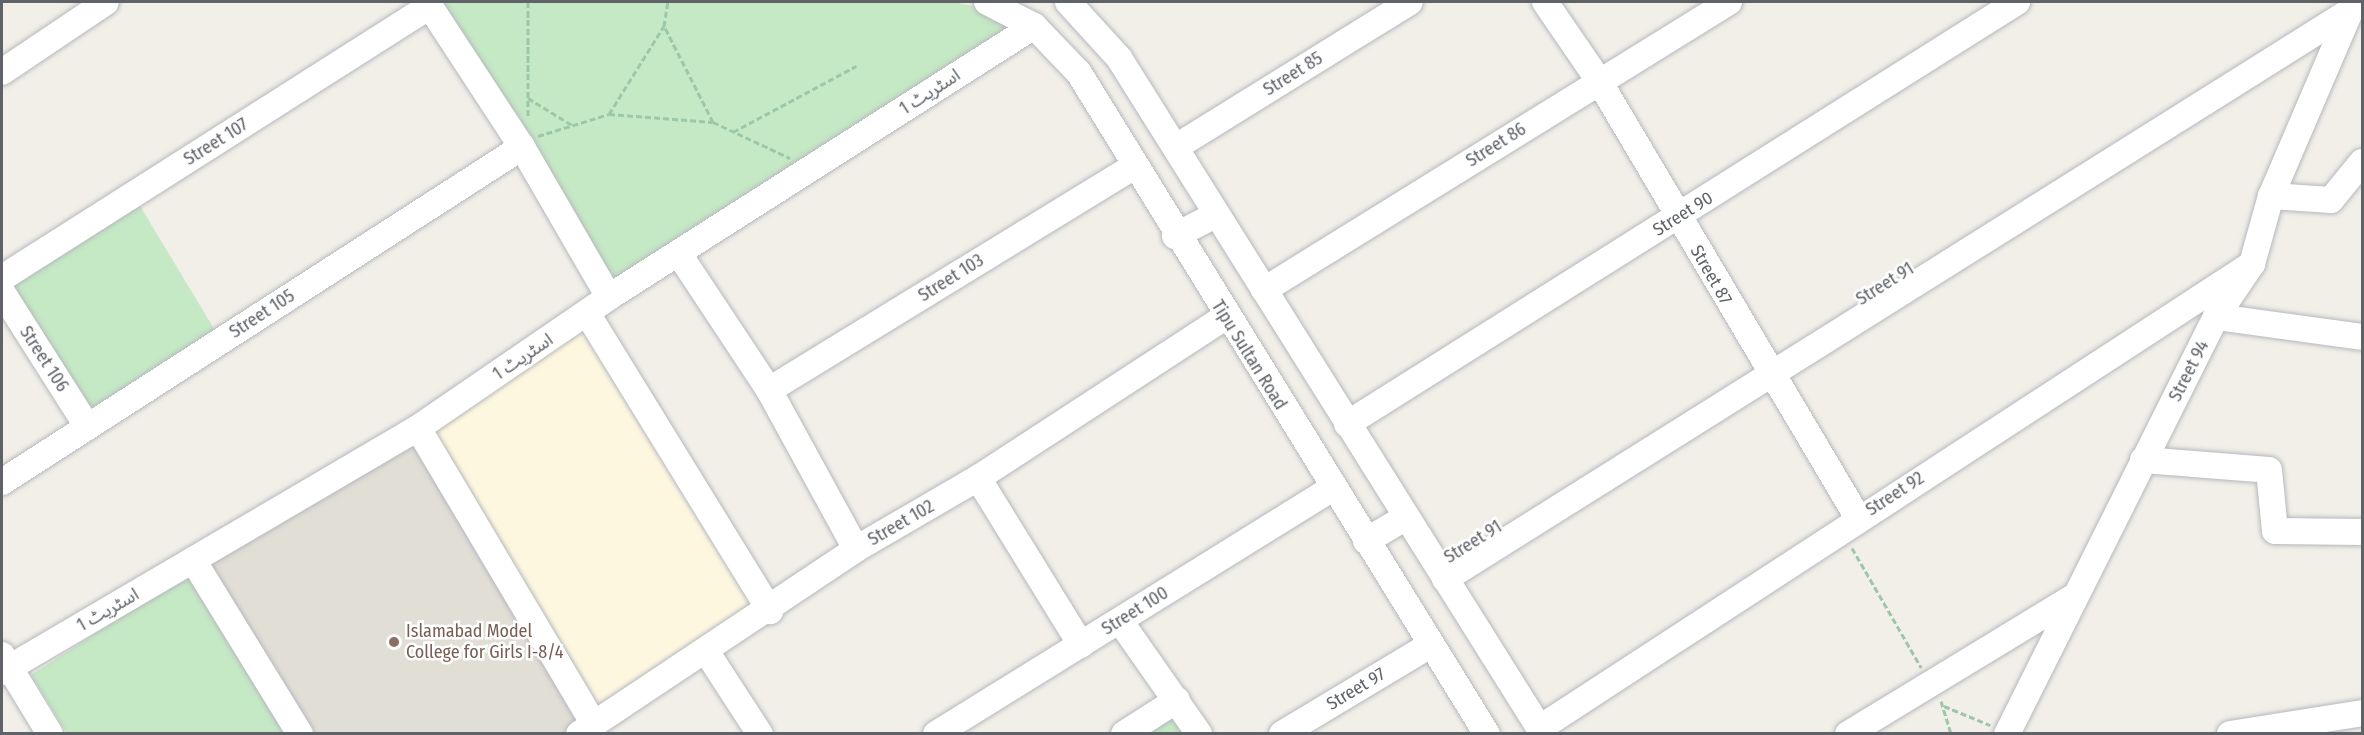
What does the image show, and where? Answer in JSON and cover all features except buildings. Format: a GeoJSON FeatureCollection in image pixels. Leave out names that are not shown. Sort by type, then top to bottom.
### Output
{"type":"FeatureCollection","features":[{"type":"Feature","properties":{"kind":"street"},"geometry":{"type":"LineString","coordinates":[[2,72],[106,2]]}},
{"type":"Feature","properties":{"kind":"street","name":"Tipu Sultan Road"},"geometry":{"type":"LineString","coordinates":[[987,2],[1034,26],[1079,73],[1132,167],[1487,734]]}},
{"type":"Feature","properties":{"kind":"street"},"geometry":{"type":"LineString","coordinates":[[1068,2],[1119,58],[1541,731]]}},
{"type":"Feature","properties":{"kind":"street","name":"Street 85"},"geometry":{"type":"LineString","coordinates":[[1176,147],[1410,2]]}},
{"type":"Feature","properties":{"kind":"street","name":"Street 87"},"geometry":{"type":"LineString","coordinates":[[1545,2],[1599,81],[1766,369],[1850,523]]}},
{"type":"Feature","properties":{"kind":"street","name":"Street 86"},"geometry":{"type":"LineString","coordinates":[[1264,290],[1729,2]]}},
{"type":"Feature","properties":{"kind":"street","name":"Street 90"},"geometry":{"type":"LineString","coordinates":[[1347,424],[1678,218],[2017,2]]}},
{"type":"Feature","properties":{"kind":"street"},"geometry":{"type":"LineString","coordinates":[[428,4],[526,138],[609,297]]}},
{"type":"Feature","properties":{"kind":"street","name":"Street 107"},"geometry":{"type":"LineString","coordinates":[[2,278],[428,4]]}},
{"type":"Feature","properties":{"kind":"street","name":"Street 94"},"geometry":{"type":"LineString","coordinates":[[2008,733],[2073,597],[2216,316],[2252,264],[2271,196],[2346,5]]}},
{"type":"Feature","properties":{"kind":"street","name":"Street 91"},"geometry":{"type":"LineString","coordinates":[[1441,572],[2346,5]]}},
{"type":"Feature","properties":{"kind":"street","name":"اسٹریٹ 1"},"geometry":{"type":"LineString","coordinates":[[4,665],[193,560],[418,428],[609,297],[1034,26]]}},
{"type":"Feature","properties":{"kind":"street","name":"Street 105"},"geometry":{"type":"LineString","coordinates":[[2,482],[526,138]]}},
{"type":"Feature","properties":{"kind":"street"},"geometry":{"type":"LineString","coordinates":[[2271,196],[2331,200],[2362,162]]}},
{"type":"Feature","properties":{"kind":"street","name":"Street 103"},"geometry":{"type":"LineString","coordinates":[[769,390],[1132,167]]}},
{"type":"Feature","properties":{"kind":"street"},"geometry":{"type":"LineString","coordinates":[[1175,236],[1217,214]]}},
{"type":"Feature","properties":{"kind":"street"},"geometry":{"type":"LineString","coordinates":[[679,254],[769,390],[856,549]]}},
{"type":"Feature","properties":{"kind":"street","name":"Street 92"},"geometry":{"type":"LineString","coordinates":[[1541,731],[1850,523],[2252,264]]}},
{"type":"Feature","properties":{"kind":"street","name":"Street 106"},"geometry":{"type":"LineString","coordinates":[[2,292],[87,426]]}},
{"type":"Feature","properties":{"kind":"street"},"geometry":{"type":"LineString","coordinates":[[587,313],[770,610]]}},
{"type":"Feature","properties":{"kind":"street"},"geometry":{"type":"LineString","coordinates":[[2216,316],[2362,337]]}},
{"type":"Feature","properties":{"kind":"street","name":"Street 102"},"geometry":{"type":"LineString","coordinates":[[586,729],[770,610],[856,549],[978,478],[1225,317]]}},
{"type":"Feature","properties":{"kind":"street"},"geometry":{"type":"LineString","coordinates":[[418,428],[586,729]]}},
{"type":"Feature","properties":{"kind":"street"},"geometry":{"type":"LineString","coordinates":[[2143,460],[2269,470],[2275,531],[2362,532]]}},
{"type":"Feature","properties":{"kind":"street"},"geometry":{"type":"LineString","coordinates":[[978,478],[1081,645]]}},
{"type":"Feature","properties":{"kind":"street","name":"Street 100"},"geometry":{"type":"LineString","coordinates":[[936,734],[1333,488]]}},
{"type":"Feature","properties":{"kind":"street"},"geometry":{"type":"LineString","coordinates":[[1366,541],[1406,517]]}},
{"type":"Feature","properties":{"kind":"street"},"geometry":{"type":"LineString","coordinates":[[193,560],[300,734]]}},
{"type":"Feature","properties":{"kind":"street"},"geometry":{"type":"LineString","coordinates":[[1848,734],[2073,597]]}},
{"type":"Feature","properties":{"kind":"street"},"geometry":{"type":"LineString","coordinates":[[1120,621],[1199,734]]}},
{"type":"Feature","properties":{"kind":"street","name":"Street 97"},"geometry":{"type":"LineString","coordinates":[[1282,734],[1430,645]]}},
{"type":"Feature","properties":{"kind":"street"},"geometry":{"type":"LineString","coordinates":[[706,651],[760,734]]}},
{"type":"Feature","properties":{"kind":"street"},"geometry":{"type":"LineString","coordinates":[[4,665],[50,734]]}},
{"type":"Feature","properties":{"kind":"street"},"geometry":{"type":"LineString","coordinates":[[1124,734],[1177,700]]}},
{"type":"Feature","properties":{"kind":"street"},"geometry":{"type":"LineString","coordinates":[[2230,734],[2362,713]]}},
{"type":"Feature","properties":{"kind":"path"},"geometry":{"type":"LineString","coordinates":[[528,2],[526,138],[609,114],[713,122],[798,163]]}},
{"type":"Feature","properties":{"kind":"path"},"geometry":{"type":"LineString","coordinates":[[609,114],[664,26],[668,2]]}},
{"type":"Feature","properties":{"kind":"path"},"geometry":{"type":"LineString","coordinates":[[664,26],[713,122]]}},
{"type":"Feature","properties":{"kind":"path"},"geometry":{"type":"LineString","coordinates":[[733,132],[856,66]]}},
{"type":"Feature","properties":{"kind":"path"},"geometry":{"type":"LineString","coordinates":[[528,98],[572,125]]}},
{"type":"Feature","properties":{"kind":"path"},"geometry":{"type":"LineString","coordinates":[[1850,523],[1930,683],[1944,706],[1950,734]]}},
{"type":"Feature","properties":{"kind":"path"},"geometry":{"type":"LineString","coordinates":[[1944,706],[2008,733]]}},
{"type":"Feature","properties":{"kind":"shaded area"},"geometry":{"type":"Polygon","coordinates":[[[590,324],[773,607],[596,717],[426,430],[590,324]]]}},
{"type":"Feature","properties":{"kind":"shaded area","name":"Islamabad Model College for Girls I-8/4"},"geometry":{"type":"Polygon","coordinates":[[[414,442],[582,721],[562,734],[312,733],[206,562],[414,442]]]}},
{"type":"Feature","properties":{"kind":"green space"},"geometry":{"type":"Polygon","coordinates":[[[438,2],[954,2],[996,11],[1023,25],[613,288],[438,2]]]}},
{"type":"Feature","properties":{"kind":"green space"},"geometry":{"type":"Polygon","coordinates":[[[137,201],[216,332],[88,417],[3,284],[137,201]]]}},
{"type":"Feature","properties":{"kind":"green space"},"geometry":{"type":"Polygon","coordinates":[[[193,571],[293,733],[67,733],[31,675],[193,571]]]}},
{"type":"Feature","properties":{"kind":"green space"},"geometry":{"type":"Polygon","coordinates":[[[1185,698],[1208,734],[1127,734],[1185,698]]]}},
{"type":"Feature","properties":{"kind":"place","name":"Islamabad Model College for Girls I-8/4"},"geometry":{"type":"Point","coordinates":[394,642]}}]}
